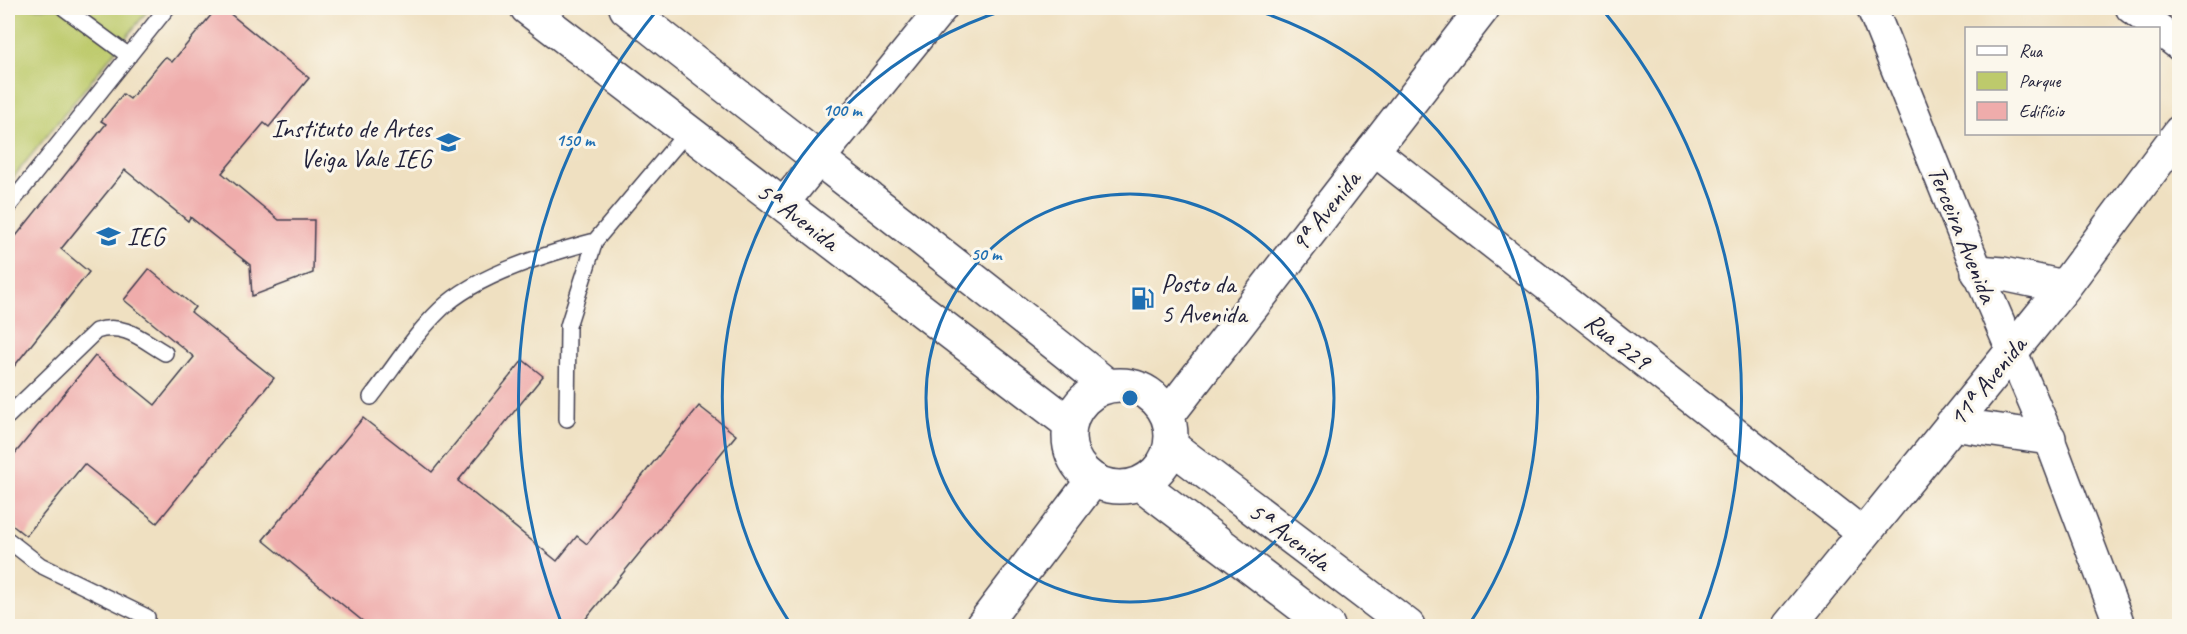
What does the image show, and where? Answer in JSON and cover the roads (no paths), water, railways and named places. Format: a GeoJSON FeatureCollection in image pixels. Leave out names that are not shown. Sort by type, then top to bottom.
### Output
{"type":"FeatureCollection","features":[{"type":"Feature","properties":{"kind":"main road","name":"5ª Avenida"},"geometry":{"type":"LineString","coordinates":[[527,8],[1070,424]]}},
{"type":"Feature","properties":{"kind":"main road"},"geometry":{"type":"LineString","coordinates":[[626,8],[818,160],[958,265],[1108,386]]}},
{"type":"Feature","properties":{"kind":"main road","name":"9ª Avenida"},"geometry":{"type":"LineString","coordinates":[[1170,430],[1372,149],[1483,8]]}},
{"type":"Feature","properties":{"kind":"main road","name":"11ª Avenida"},"geometry":{"type":"LineString","coordinates":[[1789,627],[2064,287],[2180,132]]}},
{"type":"Feature","properties":{"kind":"main road"},"geometry":{"type":"LineString","coordinates":[[1978,272],[2003,273],[2064,287]]}},
{"type":"Feature","properties":{"kind":"main road"},"geometry":{"type":"LineString","coordinates":[[1122,384],[1149,392],[1170,430],[1166,462],[1155,474],[1141,484],[1117,487],[1093,480],[1081,469],[1072,455],[1069,440],[1070,424],[1084,400],[1108,386],[1122,384]]}},
{"type":"Feature","properties":{"kind":"main road"},"geometry":{"type":"LineString","coordinates":[[1952,424],[2049,438]]}},
{"type":"Feature","properties":{"kind":"main road","name":"5ª Avenida"},"geometry":{"type":"LineString","coordinates":[[1170,430],[1408,627]]}},
{"type":"Feature","properties":{"kind":"main road"},"geometry":{"type":"LineString","coordinates":[[982,627],[1093,480]]}},
{"type":"Feature","properties":{"kind":"main road","name":"5ª Avenida"},"geometry":{"type":"LineString","coordinates":[[1141,484],[1328,627]]}},
{"type":"Feature","properties":{"kind":"street"},"geometry":{"type":"LineString","coordinates":[[783,204],[942,8]]}},
{"type":"Feature","properties":{"kind":"street","name":"Terceira Avenida"},"geometry":{"type":"LineString","coordinates":[[1872,8],[2010,351],[2049,438],[2120,627]]}},
{"type":"Feature","properties":{"kind":"street"},"geometry":{"type":"LineString","coordinates":[[2131,8],[2155,27]]}},
{"type":"Feature","properties":{"kind":"street"},"geometry":{"type":"LineString","coordinates":[[2160,31],[2180,46]]}},
{"type":"Feature","properties":{"kind":"street","name":"Rua 229"},"geometry":{"type":"LineString","coordinates":[[1372,149],[1863,533]]}},
{"type":"Feature","properties":{"kind":"lane"},"geometry":{"type":"LineString","coordinates":[[64,8],[129,56]]}},
{"type":"Feature","properties":{"kind":"lane"},"geometry":{"type":"LineString","coordinates":[[81,20],[91,8]]}},
{"type":"Feature","properties":{"kind":"lane"},"geometry":{"type":"LineString","coordinates":[[8,207],[167,8]]}},
{"type":"Feature","properties":{"kind":"lane"},"geometry":{"type":"LineString","coordinates":[[567,420],[568,326],[595,241],[687,132]]}},
{"type":"Feature","properties":{"kind":"lane"},"geometry":{"type":"LineString","coordinates":[[371,398],[440,310],[461,293],[553,252],[595,241]]}},
{"type":"Feature","properties":{"kind":"lane"},"geometry":{"type":"LineString","coordinates":[[8,416],[96,331],[111,326],[124,329],[165,353]]}},
{"type":"Feature","properties":{"kind":"lane"},"geometry":{"type":"LineString","coordinates":[[8,540],[40,565],[147,617]]}},
{"type":"Feature","properties":{"kind":"place","name":"Instituto de Artes Veiga Vale IEG"},"geometry":{"type":"Point","coordinates":[449,143]}},
{"type":"Feature","properties":{"kind":"place","name":"IEG"},"geometry":{"type":"Point","coordinates":[109,236]}},
{"type":"Feature","properties":{"kind":"place","name":"Posto da 5 Avenida"},"geometry":{"type":"Point","coordinates":[1143,298]}}]}
